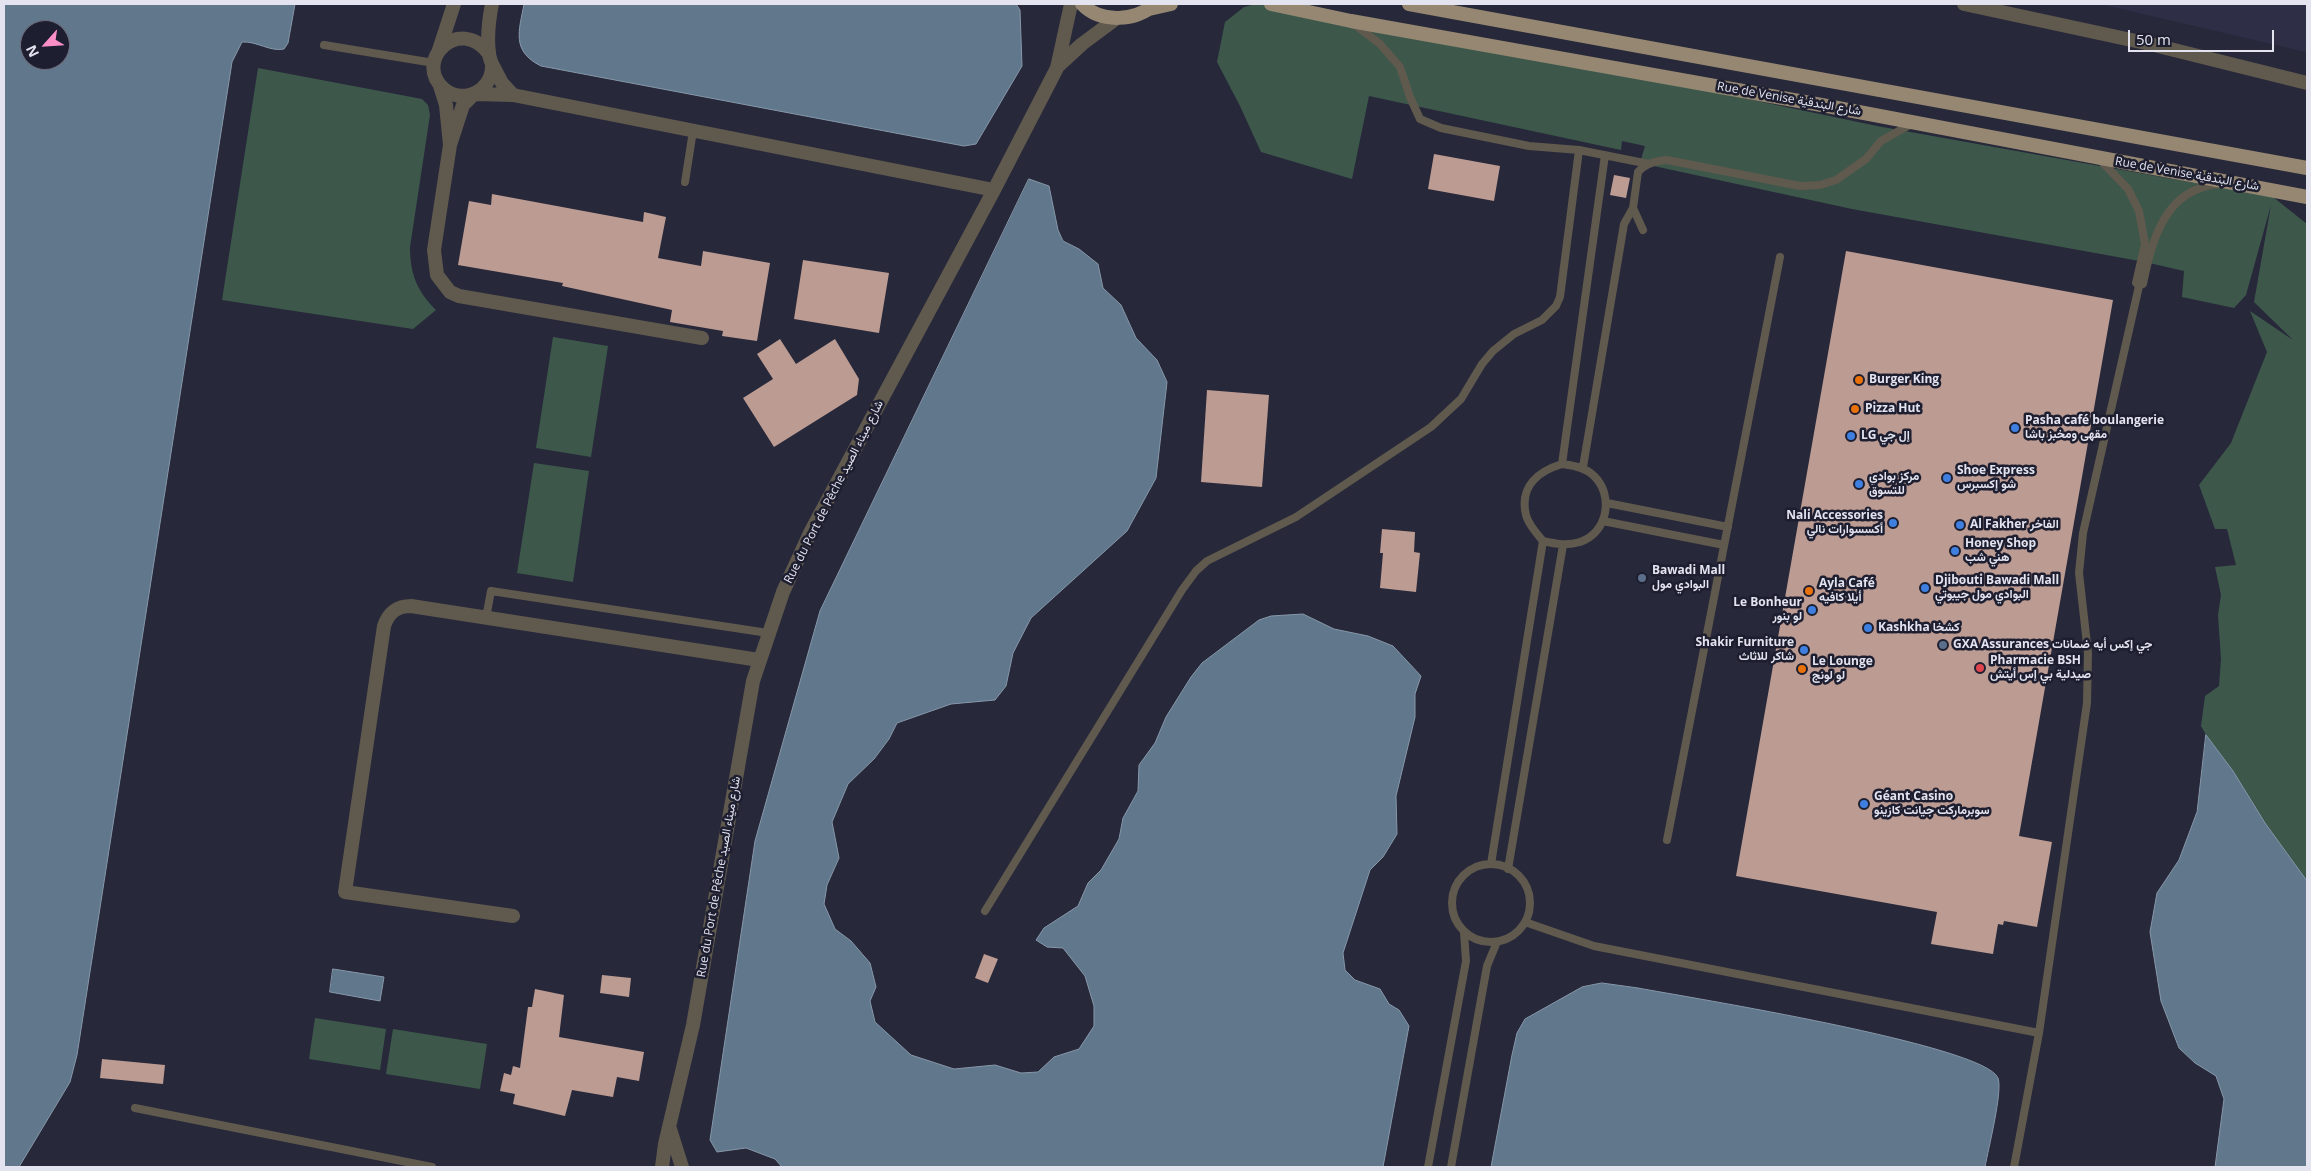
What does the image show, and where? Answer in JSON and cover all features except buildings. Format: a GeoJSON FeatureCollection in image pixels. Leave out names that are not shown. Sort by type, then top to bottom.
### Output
{"type":"FeatureCollection","features":[{"type":"Feature","properties":{"kind":"main road"},"geometry":{"type":"LineString","coordinates":[[1082,4],[1100,15],[1117,18],[1134,16],[1152,6],[1171,4]]}},
{"type":"Feature","properties":{"kind":"main road","name":"Rue de Venise شارع البندقية"},"geometry":{"type":"LineString","coordinates":[[1271,4],[1351,21],[1869,113],[1913,124],[2239,182],[2307,197]]}},
{"type":"Feature","properties":{"kind":"main road","name":"Rue de Venise شارع البندقية"},"geometry":{"type":"LineString","coordinates":[[1409,4],[2307,168]]}},
{"type":"Feature","properties":{"kind":"street"},"geometry":{"type":"LineString","coordinates":[[450,145],[446,105],[436,78],[436,57],[454,4]]}},
{"type":"Feature","properties":{"kind":"street"},"geometry":{"type":"LineString","coordinates":[[492,4],[491,74],[488,83],[463,105],[450,145],[434,250],[437,275],[450,292],[468,297],[702,338]]}},
{"type":"Feature","properties":{"kind":"street","name":"Rue du Port de Pêche شارع ميناء الصيد"},"geometry":{"type":"LineString","coordinates":[[662,1167],[693,1025],[753,681],[768,633],[783,592],[811,531],[994,190],[1056,68],[1072,4]]}},
{"type":"Feature","properties":{"kind":"street"},"geometry":{"type":"LineString","coordinates":[[1964,4],[2150,44],[2307,83]]}},
{"type":"Feature","properties":{"kind":"street","name":"Rue du Port de Pêche شارع ميناء الصيد"},"geometry":{"type":"LineString","coordinates":[[1056,68],[1082,44],[1117,18]]}},
{"type":"Feature","properties":{"kind":"street"},"geometry":{"type":"LineString","coordinates":[[436,57],[446,43],[455,39],[465,38],[474,40],[483,46],[502,83],[513,95]]}},
{"type":"Feature","properties":{"kind":"street"},"geometry":{"type":"LineString","coordinates":[[440,86],[447,92],[456,95],[513,95],[994,190]]}},
{"type":"Feature","properties":{"kind":"street"},"geometry":{"type":"LineString","coordinates":[[513,916],[345,892],[387,619],[391,613],[404,606],[759,660]]}},
{"type":"Feature","properties":{"kind":"street","name":"Rue du Port de Pêche شارع ميناء الصيد"},"geometry":{"type":"LineString","coordinates":[[670,1126],[682,1167]]}},
{"type":"Feature","properties":{"kind":"lane"},"geometry":{"type":"LineString","coordinates":[[1351,21],[1380,44],[1400,67],[1420,119],[1441,128],[1529,146],[1579,150],[1649,164]]}},
{"type":"Feature","properties":{"kind":"lane"},"geometry":{"type":"LineString","coordinates":[[324,45],[436,57]]}},
{"type":"Feature","properties":{"kind":"lane"},"geometry":{"type":"LineString","coordinates":[[1583,467],[1624,224],[1633,208],[1638,172],[1649,164],[1667,160],[1800,186],[1820,185],[1836,180],[1866,159],[1880,141],[1913,124]]}},
{"type":"Feature","properties":{"kind":"lane"},"geometry":{"type":"LineString","coordinates":[[685,182],[693,130]]}},
{"type":"Feature","properties":{"kind":"lane"},"geometry":{"type":"LineString","coordinates":[[985,911],[1196,571],[1220,554],[1296,517],[1431,427],[1461,399],[1482,364],[1493,351],[1514,334],[1542,320],[1556,306],[1560,297],[1579,150]]}},
{"type":"Feature","properties":{"kind":"lane"},"geometry":{"type":"LineString","coordinates":[[1562,464],[1605,155]]}},
{"type":"Feature","properties":{"kind":"lane"},"geometry":{"type":"LineString","coordinates":[[2098,158],[2128,189],[2139,211],[2145,244],[2136,283],[2139,286]]}},
{"type":"Feature","properties":{"kind":"lane"},"geometry":{"type":"LineString","coordinates":[[2014,1167],[2039,1033],[2088,702],[2088,653],[2079,573],[2084,533],[2139,286],[2143,284],[2157,231],[2172,207],[2200,189],[2213,184],[2239,182]]}},
{"type":"Feature","properties":{"kind":"lane"},"geometry":{"type":"LineString","coordinates":[[1633,208],[1642,230]]}},
{"type":"Feature","properties":{"kind":"lane"},"geometry":{"type":"LineString","coordinates":[[1667,840],[1780,257]]}},
{"type":"Feature","properties":{"kind":"lane"},"geometry":{"type":"LineString","coordinates":[[1491,864],[1542,542],[1526,515],[1525,497],[1532,481],[1545,469],[1562,464],[1583,467],[1595,476],[1603,488],[1606,503],[1603,521],[1594,534],[1582,542],[1563,545],[1542,542]]}},
{"type":"Feature","properties":{"kind":"lane"},"geometry":{"type":"LineString","coordinates":[[1606,503],[1728,527]]}},
{"type":"Feature","properties":{"kind":"lane"},"geometry":{"type":"LineString","coordinates":[[1603,521],[1724,545]]}},
{"type":"Feature","properties":{"kind":"lane"},"geometry":{"type":"LineString","coordinates":[[1508,868],[1563,545]]}},
{"type":"Feature","properties":{"kind":"lane"},"geometry":{"type":"LineString","coordinates":[[486,618],[491,591],[768,633]]}},
{"type":"Feature","properties":{"kind":"lane"},"geometry":{"type":"LineString","coordinates":[[1491,864],[1508,868],[1526,886],[1529,910],[1525,922],[1511,937],[1497,942],[1482,941],[1464,932],[1456,922],[1452,909],[1452,895],[1457,883],[1466,873],[1478,866],[1491,864]]}},
{"type":"Feature","properties":{"kind":"lane"},"geometry":{"type":"LineString","coordinates":[[1525,922],[1594,946],[2039,1033]]}},
{"type":"Feature","properties":{"kind":"lane"},"geometry":{"type":"LineString","coordinates":[[1428,1167],[1466,961],[1464,932]]}},
{"type":"Feature","properties":{"kind":"lane"},"geometry":{"type":"LineString","coordinates":[[1451,1167],[1487,966],[1497,942]]}},
{"type":"Feature","properties":{"kind":"lane"},"geometry":{"type":"LineString","coordinates":[[135,1108],[432,1167]]}},
{"type":"Feature","properties":{"kind":"shaded area"},"geometry":{"type":"Polygon","coordinates":[[[4,4],[295,4],[288,43],[284,49],[279,50],[242,42],[232,62],[77,1055],[70,1082],[19,1167],[4,1167],[4,4]]]}},
{"type":"Feature","properties":{"kind":"shaded area"},"geometry":{"type":"Polygon","coordinates":[[[524,4],[1016,4],[1020,10],[1022,66],[976,144],[964,146],[541,66],[525,54],[519,40],[524,4]]]}},
{"type":"Feature","properties":{"kind":"shaded area"},"geometry":{"type":"Polygon","coordinates":[[[2100,4],[2307,4],[2307,52],[2306,52],[2100,4]]]}},
{"type":"Feature","properties":{"kind":"shaded area"},"geometry":{"type":"Polygon","coordinates":[[[1029,179],[1049,186],[1058,230],[1063,241],[1079,249],[1098,264],[1103,288],[1121,305],[1136,338],[1157,360],[1167,382],[1156,478],[1127,531],[1031,618],[1013,653],[1006,686],[995,700],[951,704],[897,723],[889,739],[874,759],[848,784],[832,822],[839,858],[827,885],[824,904],[835,929],[851,941],[870,963],[876,987],[870,1001],[875,1022],[911,1055],[954,1069],[995,1065],[1021,1073],[1038,1072],[1054,1057],[1079,1049],[1094,1026],[1094,1006],[1085,976],[1063,948],[1047,947],[1036,940],[1044,928],[1078,906],[1088,883],[1101,870],[1119,839],[1123,818],[1138,791],[1139,765],[1155,743],[1166,717],[1202,663],[1259,620],[1271,616],[1303,614],[1334,629],[1368,636],[1393,646],[1421,676],[1415,694],[1415,717],[1396,796],[1397,834],[1383,857],[1370,870],[1343,953],[1345,970],[1355,980],[1380,989],[1389,1004],[1399,1010],[1409,1026],[1383,1167],[782,1167],[775,1159],[746,1148],[717,1152],[710,1140],[755,841],[820,611],[1029,179]]]}},
{"type":"Feature","properties":{"kind":"shaded area"},"geometry":{"type":"Polygon","coordinates":[[[2206,735],[2233,771],[2265,823],[2307,881],[2307,1167],[2215,1167],[2224,1099],[2216,1076],[2195,1063],[2179,1048],[2161,1001],[2150,932],[2157,893],[2179,860],[2197,812],[2206,735]]]}},
{"type":"Feature","properties":{"kind":"shaded area"},"geometry":{"type":"Polygon","coordinates":[[[333,969],[384,977],[380,1001],[330,992],[333,969]]]}},
{"type":"Feature","properties":{"kind":"shaded area"},"geometry":{"type":"Polygon","coordinates":[[[1602,983],[1713,1001],[1831,1024],[1943,1051],[1981,1065],[1998,1078],[1999,1085],[1997,1107],[1985,1167],[1491,1167],[1517,1033],[1525,1019],[1582,987],[1602,983]]]}},
{"type":"Feature","properties":{"kind":"green space"},"geometry":{"type":"Polygon","coordinates":[[[1256,4],[1294,4],[1877,126],[2273,197],[2307,224],[2307,881],[2265,823],[2233,771],[2201,726],[2205,696],[2219,686],[2221,659],[2218,615],[2221,595],[2215,567],[2236,565],[2227,529],[2215,529],[2199,485],[2231,443],[2267,352],[2250,311],[2293,340],[2254,302],[2271,205],[2246,295],[2234,308],[2182,297],[2184,271],[2145,262],[1852,209],[1640,163],[1645,146],[1622,141],[1621,150],[1369,96],[1352,179],[1261,152],[1217,62],[1225,22],[1244,7],[1256,4]]]}},
{"type":"Feature","properties":{"kind":"green space"},"geometry":{"type":"Polygon","coordinates":[[[258,68],[422,99],[428,105],[430,115],[410,257],[413,274],[419,289],[436,310],[413,329],[222,300],[258,68]]]}},
{"type":"Feature","properties":{"kind":"green space"},"geometry":{"type":"Polygon","coordinates":[[[553,337],[608,346],[591,457],[536,448],[553,337]]]}},
{"type":"Feature","properties":{"kind":"green space"},"geometry":{"type":"Polygon","coordinates":[[[534,463],[589,471],[573,582],[517,573],[534,463]]]}},
{"type":"Feature","properties":{"kind":"green space"},"geometry":{"type":"Polygon","coordinates":[[[315,1018],[386,1029],[380,1070],[309,1059],[315,1018]]]}},
{"type":"Feature","properties":{"kind":"green space"},"geometry":{"type":"Polygon","coordinates":[[[393,1029],[487,1044],[480,1089],[386,1074],[393,1029]]]}},
{"type":"Feature","properties":{"kind":"place","name":"Burger King"},"geometry":{"type":"Point","coordinates":[1859,380]}},
{"type":"Feature","properties":{"kind":"place","name":"Pizza Hut"},"geometry":{"type":"Point","coordinates":[1855,409]}},
{"type":"Feature","properties":{"kind":"place","name":"Pasha café boulangerie مقهى ومخبز باشا"},"geometry":{"type":"Point","coordinates":[2015,428]}},
{"type":"Feature","properties":{"kind":"place","name":"LG إل جي"},"geometry":{"type":"Point","coordinates":[1851,436]}},
{"type":"Feature","properties":{"kind":"place","name":"Shoe Express شو إكسبرس"},"geometry":{"type":"Point","coordinates":[1947,478]}},
{"type":"Feature","properties":{"kind":"place","name":"مركز بوادي للتسوق"},"geometry":{"type":"Point","coordinates":[1859,484]}},
{"type":"Feature","properties":{"kind":"place","name":"Nali Accessories أكسسوارات نالي"},"geometry":{"type":"Point","coordinates":[1893,523]}},
{"type":"Feature","properties":{"kind":"place","name":"Al Fakher الفاخر"},"geometry":{"type":"Point","coordinates":[1960,525]}},
{"type":"Feature","properties":{"kind":"place","name":"Honey Shop هني شب"},"geometry":{"type":"Point","coordinates":[1955,551]}},
{"type":"Feature","properties":{"kind":"place","name":"Bawadi Mall البوادي مول"},"geometry":{"type":"Point","coordinates":[1642,578]}},
{"type":"Feature","properties":{"kind":"place","name":"Djibouti Bawadi Mall البوادي مول جيبوتي"},"geometry":{"type":"Point","coordinates":[1925,588]}},
{"type":"Feature","properties":{"kind":"place","name":"Ayla Café أيلا كافيه"},"geometry":{"type":"Point","coordinates":[1809,591]}},
{"type":"Feature","properties":{"kind":"place","name":"Le Bonheur لو بنور"},"geometry":{"type":"Point","coordinates":[1812,610]}},
{"type":"Feature","properties":{"kind":"place","name":"Kashkha كشخا"},"geometry":{"type":"Point","coordinates":[1868,628]}},
{"type":"Feature","properties":{"kind":"place","name":"GXA Assurances جي إكس أيه ضمانات"},"geometry":{"type":"Point","coordinates":[1943,645]}},
{"type":"Feature","properties":{"kind":"place","name":"Shakir Furniture شاكر للاثاث"},"geometry":{"type":"Point","coordinates":[1804,650]}},
{"type":"Feature","properties":{"kind":"place","name":"Pharmacie BSH صيدلية بي إس أيتش"},"geometry":{"type":"Point","coordinates":[1980,668]}},
{"type":"Feature","properties":{"kind":"place","name":"Le Lounge لو لونج"},"geometry":{"type":"Point","coordinates":[1802,669]}},
{"type":"Feature","properties":{"kind":"place","name":"Géant Casino سوبرماركت جيانت كازينو"},"geometry":{"type":"Point","coordinates":[1864,804]}}]}
